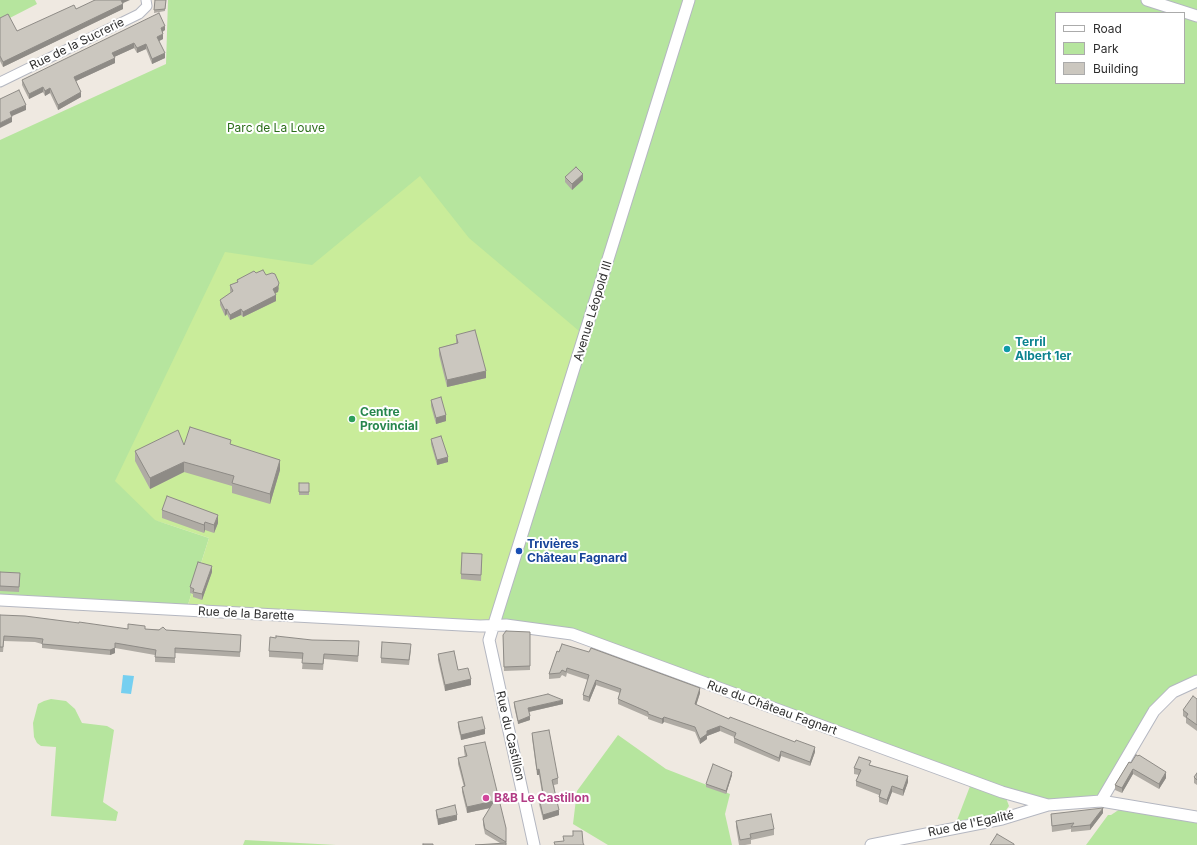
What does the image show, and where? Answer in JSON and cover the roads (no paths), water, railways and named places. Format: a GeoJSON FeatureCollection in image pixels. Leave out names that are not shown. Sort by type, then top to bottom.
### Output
{"type":"FeatureCollection","features":[{"type":"Feature","properties":{"kind":"street","name":"Rue de la Sucrerie"},"geometry":{"type":"LineString","coordinates":[[0,82],[139,14],[147,6],[146,0]]}},
{"type":"Feature","properties":{"kind":"street","name":"Avenue Léopold III"},"geometry":{"type":"LineString","coordinates":[[494,623],[579,357],[689,0]]}},
{"type":"Feature","properties":{"kind":"street"},"geometry":{"type":"LineString","coordinates":[[1147,0],[1184,12]]}},
{"type":"Feature","properties":{"kind":"street"},"geometry":{"type":"LineString","coordinates":[[1185,12],[1197,16]]}},
{"type":"Feature","properties":{"kind":"street","name":"Rue de la Barette"},"geometry":{"type":"LineString","coordinates":[[0,600],[111,607],[494,623]]}},
{"type":"Feature","properties":{"kind":"street","name":"Rue du Château Fagnart"},"geometry":{"type":"LineString","coordinates":[[494,623],[572,634],[1002,792],[1048,805]]}},
{"type":"Feature","properties":{"kind":"street","name":"Rue du Castillon"},"geometry":{"type":"LineString","coordinates":[[494,623],[489,640],[534,845]]}},
{"type":"Feature","properties":{"kind":"street"},"geometry":{"type":"LineString","coordinates":[[1101,801],[1154,711],[1173,692],[1197,681]]}},
{"type":"Feature","properties":{"kind":"street"},"geometry":{"type":"LineString","coordinates":[[1048,805],[1101,801],[1197,817]]}},
{"type":"Feature","properties":{"kind":"street","name":"Rue de l'Egalité"},"geometry":{"type":"LineString","coordinates":[[871,845],[1002,819],[1048,805]]}},
{"type":"Feature","properties":{"kind":"water"},"geometry":{"type":"Polygon","coordinates":[[[123,675],[134,676],[131,694],[121,693],[123,675]]]}},
{"type":"Feature","properties":{"kind":"place","name":"Terril Albert 1er"},"geometry":{"type":"Point","coordinates":[1007,349]}},
{"type":"Feature","properties":{"kind":"place","name":"Centre Provincial"},"geometry":{"type":"Point","coordinates":[352,419]}},
{"type":"Feature","properties":{"kind":"place","name":"Trivières Château Fagnard"},"geometry":{"type":"Point","coordinates":[519,551]}},
{"type":"Feature","properties":{"kind":"place","name":"B&B Le Castillon"},"geometry":{"type":"Point","coordinates":[486,798]}},
{"type":"Feature","properties":{"kind":"park label","name":"Parc de La Louve"},"geometry":{"type":"Point","coordinates":[276,128]}}]}
